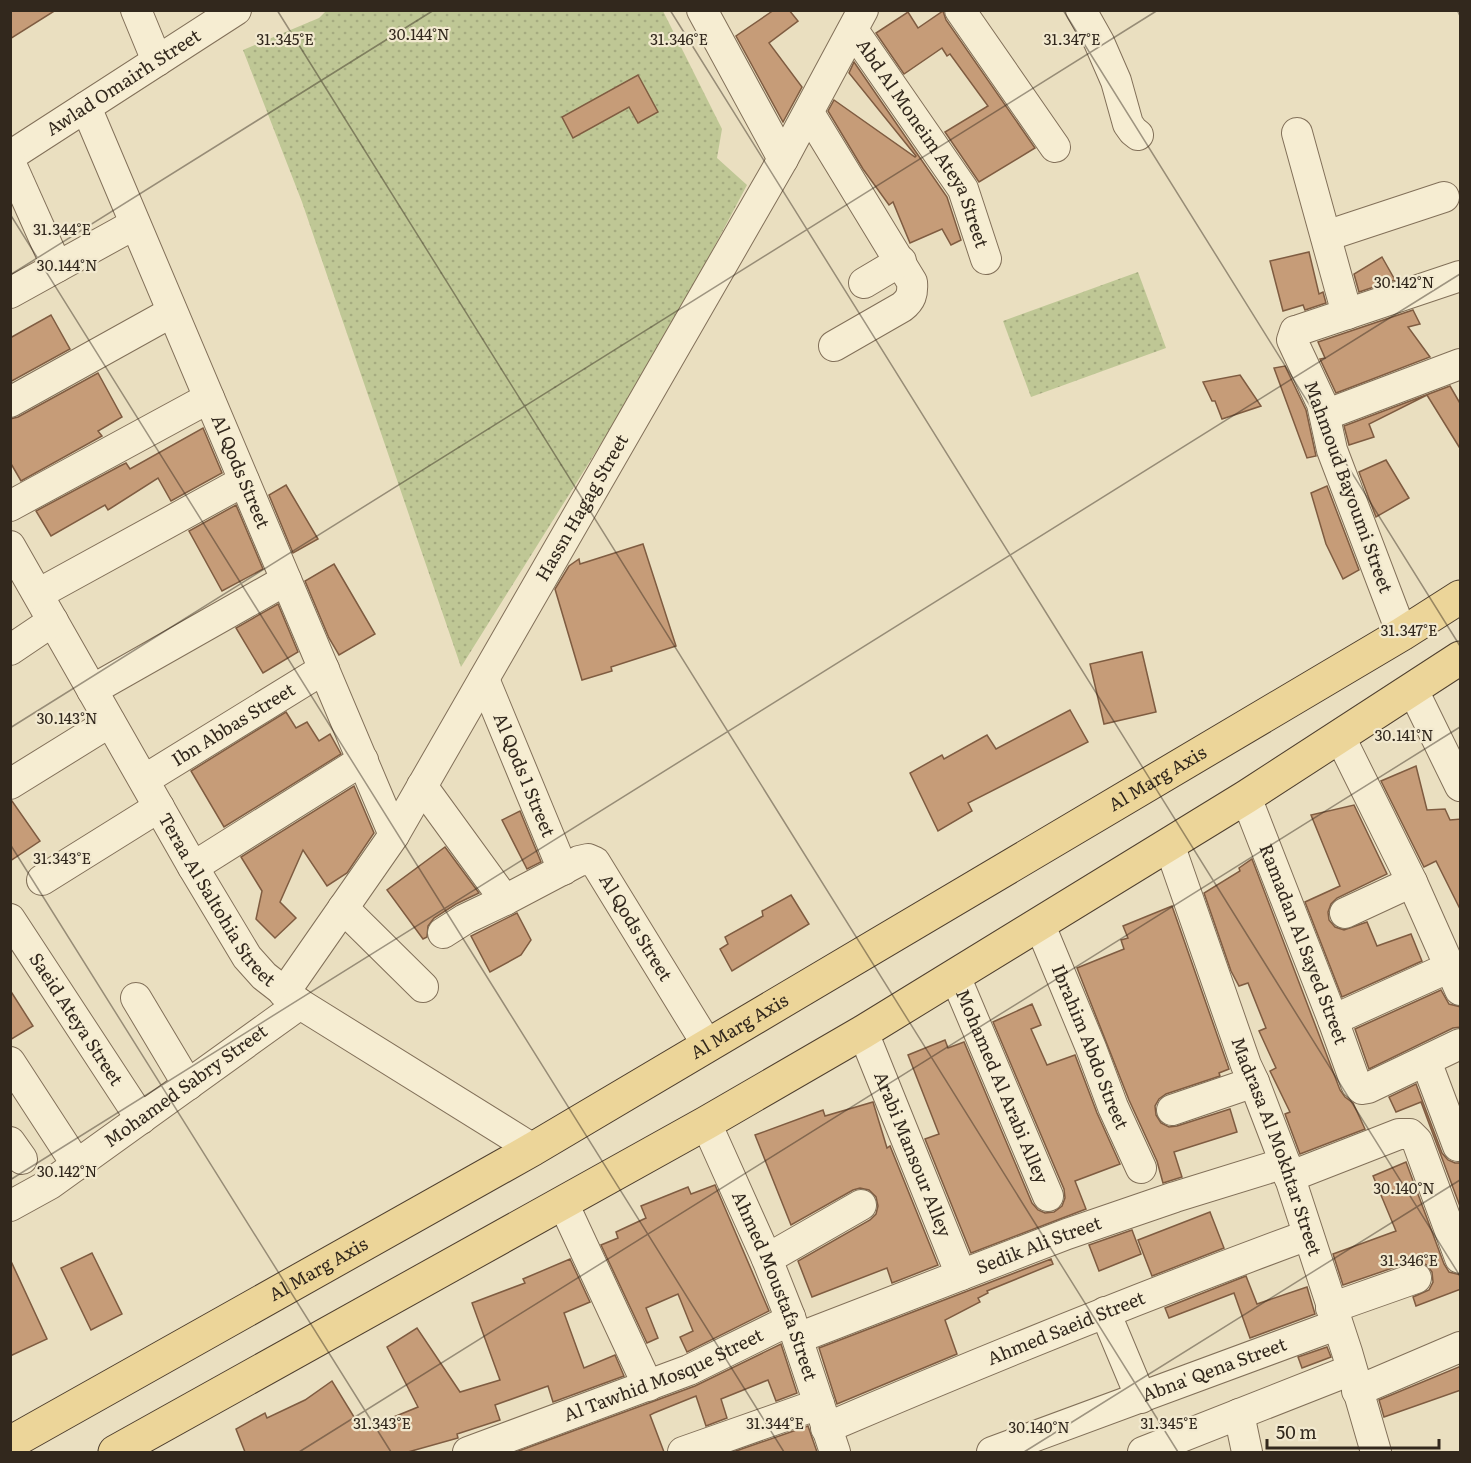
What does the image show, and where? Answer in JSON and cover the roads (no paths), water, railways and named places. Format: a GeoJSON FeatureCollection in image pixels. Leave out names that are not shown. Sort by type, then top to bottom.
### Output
{"type":"FeatureCollection","features":[{"type":"Feature","properties":{"kind":"main road","name":"Al Marg Axis"},"geometry":{"type":"LineString","coordinates":[[10,1443],[533,1149],[1461,597]]}},
{"type":"Feature","properties":{"kind":"main road"},"geometry":{"type":"LineString","coordinates":[[115,1452],[706,1123],[863,1032],[1246,797],[1461,658]]}},
{"type":"Feature","properties":{"kind":"street"},"geometry":{"type":"LineString","coordinates":[[136,10],[157,61]]}},
{"type":"Feature","properties":{"kind":"street","name":"Awlad Omairh Street"},"geometry":{"type":"LineString","coordinates":[[10,156],[236,10]]}},
{"type":"Feature","properties":{"kind":"street"},"geometry":{"type":"LineString","coordinates":[[960,10],[1055,147]]}},
{"type":"Feature","properties":{"kind":"street"},"geometry":{"type":"LineString","coordinates":[[1081,10],[1099,42],[1128,124],[1138,135]]}},
{"type":"Feature","properties":{"kind":"street"},"geometry":{"type":"LineString","coordinates":[[712,14],[783,159]]}},
{"type":"Feature","properties":{"kind":"street","name":"Hassn Hagag Street"},"geometry":{"type":"LineString","coordinates":[[292,999],[343,908],[394,835],[423,786],[783,159],[858,20]]}},
{"type":"Feature","properties":{"kind":"street","name":"Abd Al Moneim Ateya Street"},"geometry":{"type":"LineString","coordinates":[[858,20],[963,189],[986,259]]}},
{"type":"Feature","properties":{"kind":"street","name":"Al Qods Street"},"geometry":{"type":"LineString","coordinates":[[86,107],[394,835]]}},
{"type":"Feature","properties":{"kind":"street"},"geometry":{"type":"LineString","coordinates":[[809,113],[912,282],[913,292],[909,301],[902,307],[834,346]]}},
{"type":"Feature","properties":{"kind":"street"},"geometry":{"type":"LineString","coordinates":[[1297,133],[1347,314],[1461,276]]}},
{"type":"Feature","properties":{"kind":"street"},"geometry":{"type":"LineString","coordinates":[[10,162],[57,267]]}},
{"type":"Feature","properties":{"kind":"street"},"geometry":{"type":"LineString","coordinates":[[1326,236],[1444,197]]}},
{"type":"Feature","properties":{"kind":"street"},"geometry":{"type":"LineString","coordinates":[[10,293],[135,224]]}},
{"type":"Feature","properties":{"kind":"street"},"geometry":{"type":"LineString","coordinates":[[864,283],[901,261]]}},
{"type":"Feature","properties":{"kind":"street"},"geometry":{"type":"LineString","coordinates":[[10,402],[172,312]]}},
{"type":"Feature","properties":{"kind":"street","name":"Mahmoud Bayoumi Street"},"geometry":{"type":"LineString","coordinates":[[1347,314],[1299,330],[1293,335],[1292,340],[1325,415],[1332,450],[1402,634]]}},
{"type":"Feature","properties":{"kind":"street"},"geometry":{"type":"LineString","coordinates":[[1325,415],[1460,366]]}},
{"type":"Feature","properties":{"kind":"street"},"geometry":{"type":"LineString","coordinates":[[10,506],[209,398]]}},
{"type":"Feature","properties":{"kind":"street"},"geometry":{"type":"LineString","coordinates":[[38,594],[244,481]]}},
{"type":"Feature","properties":{"kind":"street","name":"Teraa Al Saltohia Street"},"geometry":{"type":"LineString","coordinates":[[10,546],[193,867],[247,957],[264,976],[292,999],[533,1149]]}},
{"type":"Feature","properties":{"kind":"street"},"geometry":{"type":"LineString","coordinates":[[92,690],[286,580]]}},
{"type":"Feature","properties":{"kind":"street"},"geometry":{"type":"LineString","coordinates":[[10,650],[53,621]]}},
{"type":"Feature","properties":{"kind":"street","name":"Ibn Abbas Street"},"geometry":{"type":"LineString","coordinates":[[144,780],[324,669]]}},
{"type":"Feature","properties":{"kind":"street","name":"Al Qods 1 Street"},"geometry":{"type":"LineString","coordinates":[[484,679],[563,870]]}},
{"type":"Feature","properties":{"kind":"street"},"geometry":{"type":"LineString","coordinates":[[1413,690],[1461,786]]}},
{"type":"Feature","properties":{"kind":"street"},"geometry":{"type":"LineString","coordinates":[[10,784],[110,722]]}},
{"type":"Feature","properties":{"kind":"street"},"geometry":{"type":"LineString","coordinates":[[1333,1020],[1455,979],[1412,882],[1340,737]]}},
{"type":"Feature","properties":{"kind":"street"},"geometry":{"type":"LineString","coordinates":[[193,867],[363,760]]}},
{"type":"Feature","properties":{"kind":"street"},"geometry":{"type":"LineString","coordinates":[[423,786],[505,900]]}},
{"type":"Feature","properties":{"kind":"street","name":"Ramadan Al Sayed Street"},"geometry":{"type":"LineString","coordinates":[[1246,797],[1356,1084],[1362,1089],[1368,1088],[1426,1061]]}},
{"type":"Feature","properties":{"kind":"street"},"geometry":{"type":"LineString","coordinates":[[42,880],[159,807]]}},
{"type":"Feature","properties":{"kind":"street","name":"Madrasa Al Mokhtar Street"},"geometry":{"type":"LineString","coordinates":[[1169,844],[1246,1065],[1287,1170],[1347,1352],[1368,1450]]}},
{"type":"Feature","properties":{"kind":"street","name":"Al Qods Street"},"geometry":{"type":"LineString","coordinates":[[443,933],[465,919],[579,861],[595,862],[708,1046]]}},
{"type":"Feature","properties":{"kind":"street"},"geometry":{"type":"LineString","coordinates":[[1345,913],[1412,882]]}},
{"type":"Feature","properties":{"kind":"street"},"geometry":{"type":"LineString","coordinates":[[343,908],[423,987]]}},
{"type":"Feature","properties":{"kind":"street","name":"Saeid Ateya Street"},"geometry":{"type":"LineString","coordinates":[[10,919],[141,1119]]}},
{"type":"Feature","properties":{"kind":"street","name":"Ibrahim Abdo Street"},"geometry":{"type":"LineString","coordinates":[[1040,923],[1113,1107],[1141,1168]]}},
{"type":"Feature","properties":{"kind":"street","name":"Mohamed Al Arabi Alley"},"geometry":{"type":"LineString","coordinates":[[955,976],[1048,1196]]}},
{"type":"Feature","properties":{"kind":"street"},"geometry":{"type":"LineString","coordinates":[[136,998],[188,1085]]}},
{"type":"Feature","properties":{"kind":"street","name":"Mohamed Sabry Street"},"geometry":{"type":"LineString","coordinates":[[10,1206],[50,1184],[188,1085],[292,999]]}},
{"type":"Feature","properties":{"kind":"street","name":"Arabi Mansour Alley"},"geometry":{"type":"LineString","coordinates":[[863,1032],[961,1275]]}},
{"type":"Feature","properties":{"kind":"street"},"geometry":{"type":"LineString","coordinates":[[1458,1146],[1426,1061],[1461,1044]]}},
{"type":"Feature","properties":{"kind":"street"},"geometry":{"type":"LineString","coordinates":[[10,1062],[77,1165]]}},
{"type":"Feature","properties":{"kind":"street"},"geometry":{"type":"LineString","coordinates":[[1172,1110],[1254,1082]]}},
{"type":"Feature","properties":{"kind":"street","name":"Ahmed Moustafa Street"},"geometry":{"type":"LineString","coordinates":[[706,1123],[767,1259],[794,1328],[827,1428]]}},
{"type":"Feature","properties":{"kind":"street","name":"Sedik Ali Street"},"geometry":{"type":"LineString","coordinates":[[794,1328],[961,1275],[1067,1234],[1175,1197],[1287,1170],[1399,1134],[1410,1134],[1417,1141],[1461,1258]]}},
{"type":"Feature","properties":{"kind":"street"},"geometry":{"type":"LineString","coordinates":[[562,1203],[648,1386]]}},
{"type":"Feature","properties":{"kind":"street"},"geometry":{"type":"LineString","coordinates":[[767,1259],[861,1205]]}},
{"type":"Feature","properties":{"kind":"street","name":"Ahmed Saeid Street"},"geometry":{"type":"LineString","coordinates":[[683,1452],[827,1428],[969,1367],[1106,1312],[1308,1235]]}},
{"type":"Feature","properties":{"kind":"street","name":"Abna' Qena Street"},"geometry":{"type":"LineString","coordinates":[[1007,1450],[1141,1398],[1334,1317],[1416,1278]]}},
{"type":"Feature","properties":{"kind":"street"},"geometry":{"type":"LineString","coordinates":[[1106,1312],[1141,1398]]}},
{"type":"Feature","properties":{"kind":"street","name":"Al Tawhid Mosque Street"},"geometry":{"type":"LineString","coordinates":[[468,1452],[689,1370],[782,1324],[794,1328]]}},
{"type":"Feature","properties":{"kind":"street"},"geometry":{"type":"LineString","coordinates":[[1143,1452],[1239,1414],[1461,1347]]}},
{"type":"Feature","properties":{"kind":"street"},"geometry":{"type":"LineString","coordinates":[[1239,1414],[1247,1452]]}}]}
